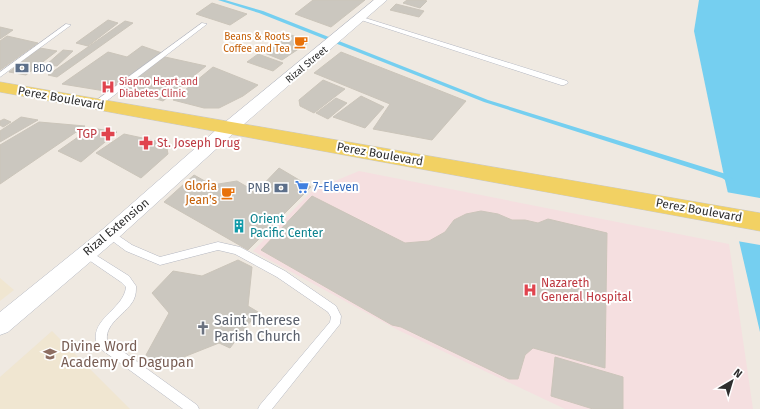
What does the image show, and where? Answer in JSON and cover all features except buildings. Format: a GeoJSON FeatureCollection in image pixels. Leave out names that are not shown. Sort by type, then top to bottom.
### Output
{"type":"FeatureCollection","features":[{"type":"Feature","properties":{"kind":"main road","name":"Perez Boulevard"},"geometry":{"type":"LineString","coordinates":[[0,87],[760,222]]}},
{"type":"Feature","properties":{"kind":"street","name":"Rizal Street"},"geometry":{"type":"LineString","coordinates":[[230,127],[381,0]]}},
{"type":"Feature","properties":{"kind":"street","name":"Rizal Extension"},"geometry":{"type":"LineString","coordinates":[[0,325],[110,234],[230,127]]}},
{"type":"Feature","properties":{"kind":"lane"},"geometry":{"type":"LineString","coordinates":[[360,18],[564,83]]}},
{"type":"Feature","properties":{"kind":"lane"},"geometry":{"type":"LineString","coordinates":[[98,104],[204,24]]}},
{"type":"Feature","properties":{"kind":"lane"},"geometry":{"type":"LineString","coordinates":[[0,75],[68,25]]}},
{"type":"Feature","properties":{"kind":"lane"},"geometry":{"type":"LineString","coordinates":[[110,234],[129,248],[160,261],[218,246],[237,250],[281,274],[332,309],[336,316],[335,324],[264,409]]}},
{"type":"Feature","properties":{"kind":"lane"},"geometry":{"type":"LineString","coordinates":[[86,253],[125,279],[131,286],[130,296],[104,326],[101,335],[102,343],[193,409]]}},
{"type":"Feature","properties":{"kind":"shaded area","name":"Nazareth General Hospital"},"geometry":{"type":"Polygon","coordinates":[[[359,171],[729,244],[753,409],[565,409],[398,330],[253,251],[313,190],[359,171]]]}},
{"type":"Feature","properties":{"kind":"shaded area"},"geometry":{"type":"Polygon","coordinates":[[[0,278],[14,290],[0,301],[0,278]]]}},
{"type":"Feature","properties":{"kind":"shaded area","name":"Divine Word Academy of Dagupan"},"geometry":{"type":"Polygon","coordinates":[[[52,331],[130,409],[0,409],[0,377],[52,331]]]}},
{"type":"Feature","properties":{"kind":"water"},"geometry":{"type":"Polygon","coordinates":[[[699,0],[760,0],[760,332],[724,176],[694,31],[699,0]]]}},
{"type":"Feature","properties":{"kind":"pier"},"geometry":{"type":"Polygon","coordinates":[[[726,192],[760,198],[760,245],[737,241],[726,192]]]}},
{"type":"Feature","properties":{"kind":"waterway"},"geometry":{"type":"LineString","coordinates":[[220,0],[261,12],[486,101],[724,176],[732,181]]}},
{"type":"Feature","properties":{"kind":"place","name":"Beans & Roots Coffee and Tea"},"geometry":{"type":"Point","coordinates":[301,42]}},
{"type":"Feature","properties":{"kind":"place","name":"BDO"},"geometry":{"type":"Point","coordinates":[22,68]}},
{"type":"Feature","properties":{"kind":"place","name":"Siapno Heart and Diabetes Clinic"},"geometry":{"type":"Point","coordinates":[108,87]}},
{"type":"Feature","properties":{"kind":"place","name":"TGP"},"geometry":{"type":"Point","coordinates":[108,134]}},
{"type":"Feature","properties":{"kind":"place","name":"St. Joseph Drug"},"geometry":{"type":"Point","coordinates":[146,143]}},
{"type":"Feature","properties":{"kind":"place","name":"7-Eleven"},"geometry":{"type":"Point","coordinates":[302,187]}},
{"type":"Feature","properties":{"kind":"place","name":"PNB"},"geometry":{"type":"Point","coordinates":[281,188]}},
{"type":"Feature","properties":{"kind":"place","name":"Gloria Jean's"},"geometry":{"type":"Point","coordinates":[228,193]}},
{"type":"Feature","properties":{"kind":"place","name":"Orient Pacific Center"},"geometry":{"type":"Point","coordinates":[239,226]}},
{"type":"Feature","properties":{"kind":"place","name":"Nazareth General Hospital"},"geometry":{"type":"Point","coordinates":[530,290]}},
{"type":"Feature","properties":{"kind":"place","name":"Saint Therese Parish Church"},"geometry":{"type":"Point","coordinates":[203,328]}},
{"type":"Feature","properties":{"kind":"place","name":"Divine Word Academy of Dagupan"},"geometry":{"type":"Point","coordinates":[50,354]}}]}
